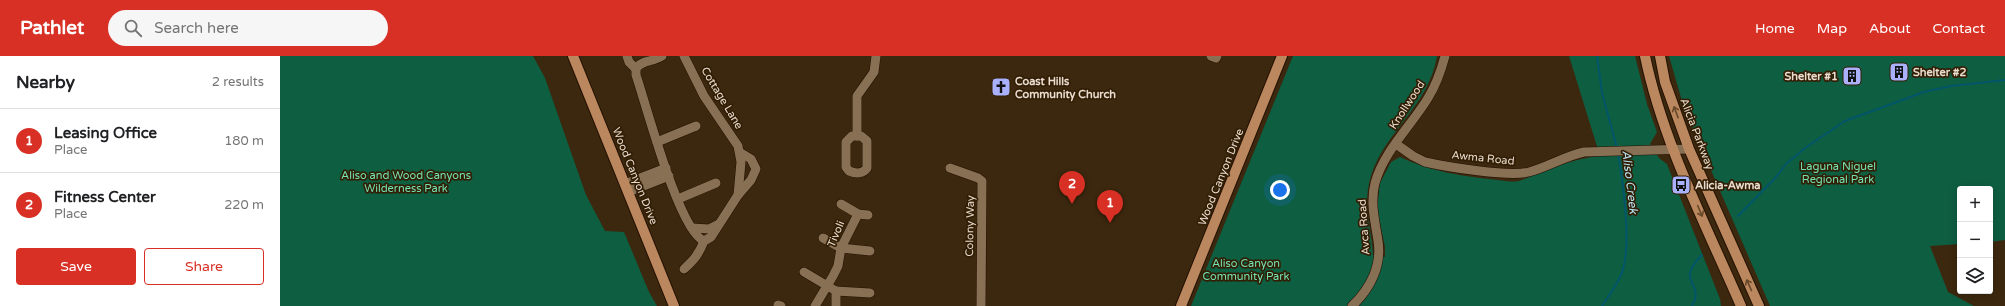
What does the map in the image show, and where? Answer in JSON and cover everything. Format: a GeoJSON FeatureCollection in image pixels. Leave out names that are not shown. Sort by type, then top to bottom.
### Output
{"type":"FeatureCollection","features":[{"type":"Feature","properties":{"kind":"main road","name":"Wood Canyon Drive"},"geometry":{"type":"LineString","coordinates":[[573,56],[674,306]]}},
{"type":"Feature","properties":{"kind":"main road","name":"Wood Canyon Drive"},"geometry":{"type":"LineString","coordinates":[[1181,306],[1282,56]]}},
{"type":"Feature","properties":{"kind":"main road"},"geometry":{"type":"LineString","coordinates":[[1645,56],[1651,86],[1674,150],[1742,306]]}},
{"type":"Feature","properties":{"kind":"main road","name":"Alicia Parkway"},"geometry":{"type":"LineString","coordinates":[[1660,56],[1665,82],[1689,149],[1758,306]]}},
{"type":"Feature","properties":{"kind":"street"},"geometry":{"type":"LineString","coordinates":[[627,56],[629,62],[636,69],[648,117],[678,199],[696,236],[704,241]]}},
{"type":"Feature","properties":{"kind":"street"},"geometry":{"type":"LineString","coordinates":[[636,69],[641,63],[652,61],[662,56]]}},
{"type":"Feature","properties":{"kind":"street","name":"Cottage Lane"},"geometry":{"type":"LineString","coordinates":[[684,56],[704,96],[738,146],[741,153],[738,195]]}},
{"type":"Feature","properties":{"kind":"street"},"geometry":{"type":"LineString","coordinates":[[857,136],[857,96],[874,72],[876,56]]}},
{"type":"Feature","properties":{"kind":"street"},"geometry":{"type":"LineString","coordinates":[[1211,56],[1216,58],[1217,56]]}},
{"type":"Feature","properties":{"kind":"street","name":"Knollwood"},"geometry":{"type":"LineString","coordinates":[[1396,144],[1428,99],[1438,78],[1445,56]]}},
{"type":"Feature","properties":{"kind":"street"},"geometry":{"type":"LineString","coordinates":[[657,142],[696,126]]}},
{"type":"Feature","properties":{"kind":"street","name":"Awma Road"},"geometry":{"type":"LineString","coordinates":[[1396,144],[1413,156],[1425,162],[1511,174],[1529,172],[1570,156],[1597,151],[1689,149]]}},
{"type":"Feature","properties":{"kind":"street","name":"Avca Road"},"geometry":{"type":"LineString","coordinates":[[1352,306],[1367,290],[1375,270],[1379,248],[1373,211],[1374,190],[1380,170],[1396,144]]}},
{"type":"Feature","properties":{"kind":"street","name":"Cottage Lane"},"geometry":{"type":"LineString","coordinates":[[684,269],[700,253],[704,241],[711,237],[738,195],[751,180],[756,169],[751,159],[741,153]]}},
{"type":"Feature","properties":{"kind":"street","name":"Colony Way"},"geometry":{"type":"LineString","coordinates":[[950,168],[978,178],[982,181],[981,306]]}},
{"type":"Feature","properties":{"kind":"street"},"geometry":{"type":"LineString","coordinates":[[626,188],[668,172]]}},
{"type":"Feature","properties":{"kind":"street"},"geometry":{"type":"LineString","coordinates":[[678,199],[716,183]]}},
{"type":"Feature","properties":{"kind":"street","name":"Tivoli"},"geometry":{"type":"LineString","coordinates":[[815,306],[838,266],[841,248],[863,215],[842,204]]}},
{"type":"Feature","properties":{"kind":"street"},"geometry":{"type":"LineString","coordinates":[[692,228],[709,229],[719,224]]}},
{"type":"Feature","properties":{"kind":"street"},"geometry":{"type":"LineString","coordinates":[[823,238],[841,248],[870,251]]}},
{"type":"Feature","properties":{"kind":"street"},"geometry":{"type":"LineString","coordinates":[[804,272],[836,291],[870,293]]}},
{"type":"Feature","properties":{"kind":"street"},"geometry":{"type":"LineString","coordinates":[[836,291],[836,306]]}},
{"type":"Feature","properties":{"kind":"green space","name":"Aliso and Wood Canyons Wilderness Park"},"geometry":{"type":"Polygon","coordinates":[[[280,56],[533,56],[545,78],[586,195],[605,231],[624,232],[649,292],[657,306],[280,306],[280,56]]]}},
{"type":"Feature","properties":{"kind":"green space","name":"Aliso Canyon Community Park"},"geometry":{"type":"Polygon","coordinates":[[[1293,56],[1437,56],[1432,74],[1425,90],[1377,160],[1368,187],[1367,206],[1373,255],[1385,257],[1385,247],[1377,208],[1380,183],[1391,162],[1400,157],[1448,173],[1513,182],[1580,159],[1600,156],[1569,56],[1635,56],[1647,104],[1657,132],[1650,144],[1659,158],[1667,164],[1720,299],[1721,306],[1191,306],[1293,56]]]}},
{"type":"Feature","properties":{"kind":"green space","name":"Laguna Niguel Regional Park"},"geometry":{"type":"Polygon","coordinates":[[[1669,56],[2005,56],[2005,240],[1993,242],[1993,186],[1957,186],[1957,244],[1930,246],[1948,292],[1974,306],[1770,306],[1684,108],[1669,56]]]}},
{"type":"Feature","properties":{"kind":"waterway","name":"Aliso Creek"},"geometry":{"type":"LineString","coordinates":[[1597,56],[1602,93],[1617,148]]}},
{"type":"Feature","properties":{"kind":"waterway"},"geometry":{"type":"LineString","coordinates":[[1738,216],[1776,177],[1786,164],[1805,148],[1845,121],[1924,92],[1951,86],[2005,80]]}},
{"type":"Feature","properties":{"kind":"waterway","name":"Aliso Creek"},"geometry":{"type":"LineString","coordinates":[[1602,306],[1615,287],[1625,263],[1627,232],[1626,214],[1618,153]]}},
{"type":"Feature","properties":{"kind":"waterway"},"geometry":{"type":"LineString","coordinates":[[1692,306],[1696,295],[1690,273],[1696,261],[1702,255]]}},
{"type":"Feature","properties":{"kind":"place","name":"Shelter #2"},"geometry":{"type":"Point","coordinates":[1899,72]}},
{"type":"Feature","properties":{"kind":"place","name":"Shelter #1"},"geometry":{"type":"Point","coordinates":[1852,76]}},
{"type":"Feature","properties":{"kind":"place","name":"Coast Hills Community Church"},"geometry":{"type":"Point","coordinates":[1001,87]}},
{"type":"Feature","properties":{"kind":"place","name":"Alicia-Awma"},"geometry":{"type":"Point","coordinates":[1681,185]}},
{"type":"Feature","properties":{"kind":"place","name":"Fitness Center"},"geometry":{"type":"Point","coordinates":[1072,204]}},
{"type":"Feature","properties":{"kind":"place","name":"Leasing Office"},"geometry":{"type":"Point","coordinates":[1110,223]}}]}
